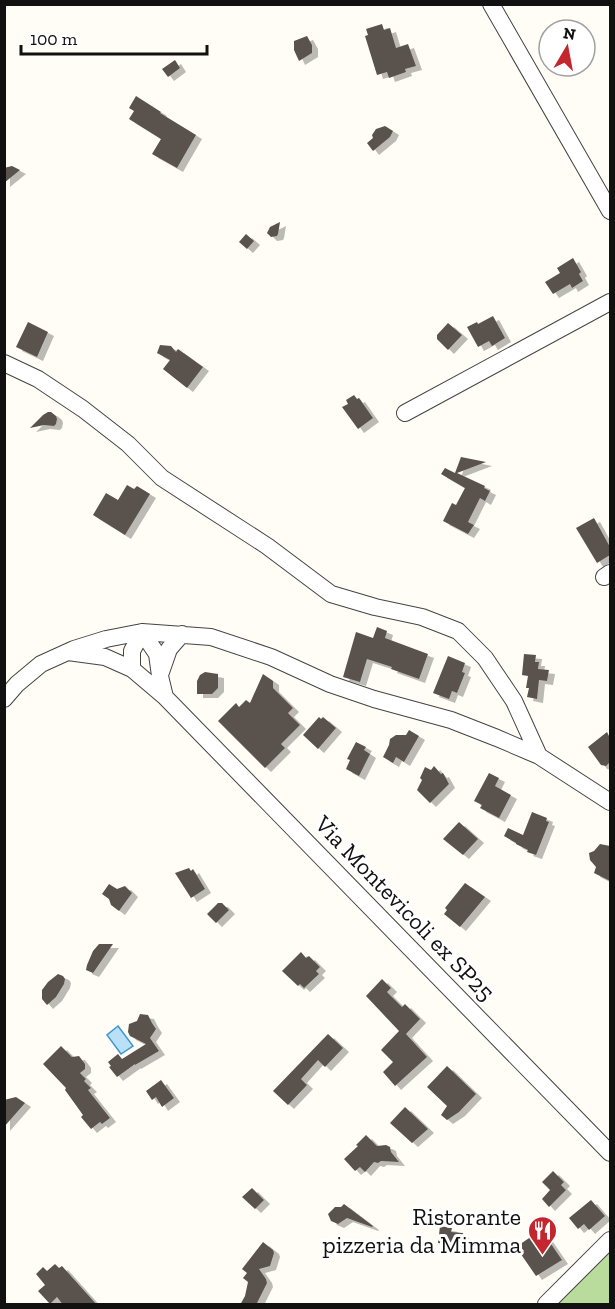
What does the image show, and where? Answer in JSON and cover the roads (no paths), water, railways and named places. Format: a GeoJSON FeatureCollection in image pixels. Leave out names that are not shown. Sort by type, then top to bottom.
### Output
{"type":"FeatureCollection","features":[{"type":"Feature","properties":{"kind":"street"},"geometry":{"type":"LineString","coordinates":[[491,4],[610,211]]}},
{"type":"Feature","properties":{"kind":"street"},"geometry":{"type":"LineString","coordinates":[[405,414],[610,302]]}},
{"type":"Feature","properties":{"kind":"street"},"geometry":{"type":"LineString","coordinates":[[4,363],[38,379],[83,409],[128,444],[162,478],[267,546],[331,594],[375,607],[422,617],[458,631],[485,658],[514,701],[539,756]]}},
{"type":"Feature","properties":{"kind":"street"},"geometry":{"type":"LineString","coordinates":[[4,699],[16,684],[42,664],[106,639],[142,632],[212,637],[271,657],[330,684],[374,699],[451,720],[539,756],[610,802]]}},
{"type":"Feature","properties":{"kind":"street"},"geometry":{"type":"LineString","coordinates":[[132,669],[132,651],[142,632]]}},
{"type":"Feature","properties":{"kind":"street"},"geometry":{"type":"LineString","coordinates":[[142,632],[157,654],[165,697]]}},
{"type":"Feature","properties":{"kind":"street"},"geometry":{"type":"LineString","coordinates":[[160,676],[169,649],[182,634]]}},
{"type":"Feature","properties":{"kind":"street","name":"Via Montevicoli ex SP25"},"geometry":{"type":"LineString","coordinates":[[68,652],[105,657],[132,669],[165,697],[610,1153]]}},
{"type":"Feature","properties":{"kind":"street"},"geometry":{"type":"LineString","coordinates":[[546,1305],[610,1240]]}},
{"type":"Feature","properties":{"kind":"water"},"geometry":{"type":"Polygon","coordinates":[[[118,1026],[133,1046],[121,1054],[107,1035],[118,1026]]]}},
{"type":"Feature","properties":{"kind":"place","name":"Ristorante pizzeria da Mimma"},"geometry":{"type":"Point","coordinates":[542,1256]}}]}
